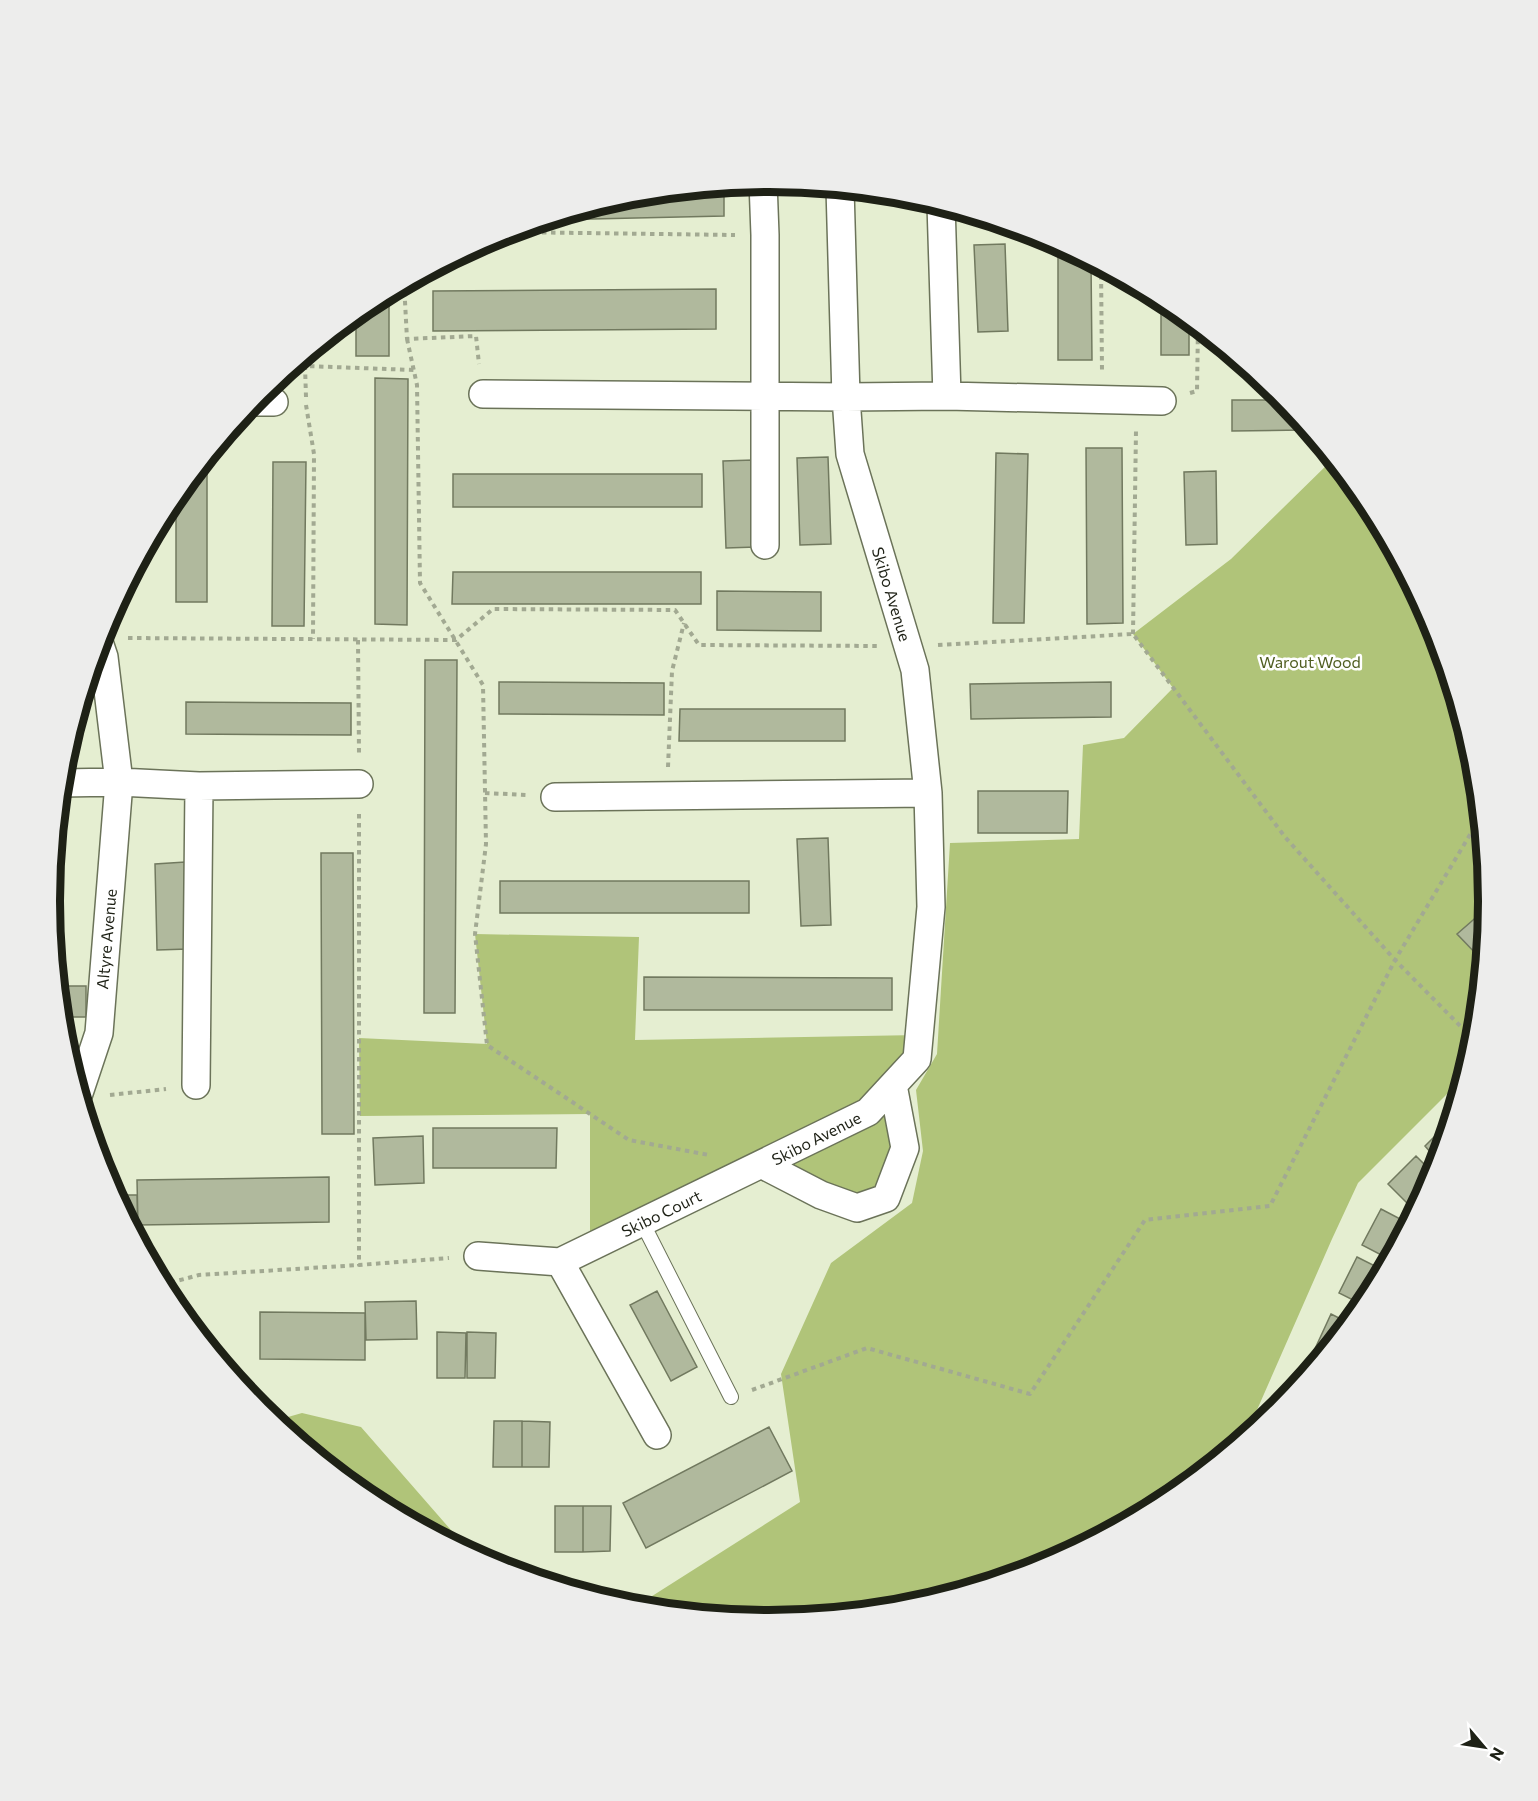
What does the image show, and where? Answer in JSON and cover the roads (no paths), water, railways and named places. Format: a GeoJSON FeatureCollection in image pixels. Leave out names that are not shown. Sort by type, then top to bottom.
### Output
{"type":"FeatureCollection","features":[{"type":"Feature","properties":{"kind":"street"},"geometry":{"type":"LineString","coordinates":[[764,192],[765,545]]}},
{"type":"Feature","properties":{"kind":"street","name":"Skibo Avenue"},"geometry":{"type":"LineString","coordinates":[[763,1165],[868,1112],[916,1059],[930,907],[928,793],[915,670],[850,454],[846,397],[840,196]]}},
{"type":"Feature","properties":{"kind":"street"},"geometry":{"type":"LineString","coordinates":[[941,213],[947,396]]}},
{"type":"Feature","properties":{"kind":"street"},"geometry":{"type":"LineString","coordinates":[[483,394],[947,396],[1149,401]]}},
{"type":"Feature","properties":{"kind":"street","name":"Altyre Avenue"},"geometry":{"type":"LineString","coordinates":[[92,1094],[119,782],[104,657],[110,640]]}},
{"type":"Feature","properties":{"kind":"street"},"geometry":{"type":"LineString","coordinates":[[70,783],[119,782],[199,786],[359,784]]}},
{"type":"Feature","properties":{"kind":"street"},"geometry":{"type":"LineString","coordinates":[[196,1085],[199,786]]}},
{"type":"Feature","properties":{"kind":"street"},"geometry":{"type":"LineString","coordinates":[[555,797],[928,793]]}},
{"type":"Feature","properties":{"kind":"street","name":"Skibo Avenue"},"geometry":{"type":"LineString","coordinates":[[763,1165],[821,1195],[857,1208],[886,1198],[905,1148],[893,1085]]}},
{"type":"Feature","properties":{"kind":"street","name":"Skibo Court"},"geometry":{"type":"LineString","coordinates":[[560,1262],[763,1165]]}},
{"type":"Feature","properties":{"kind":"street"},"geometry":{"type":"LineString","coordinates":[[478,1256],[560,1262],[657,1435]]}},
{"type":"Feature","properties":{"kind":"lane"},"geometry":{"type":"LineString","coordinates":[[642,1222],[731,1397]]}},
{"type":"Feature","properties":{"kind":"park label","name":"Warout Wood"},"geometry":{"type":"Point","coordinates":[1310,661]}}]}
